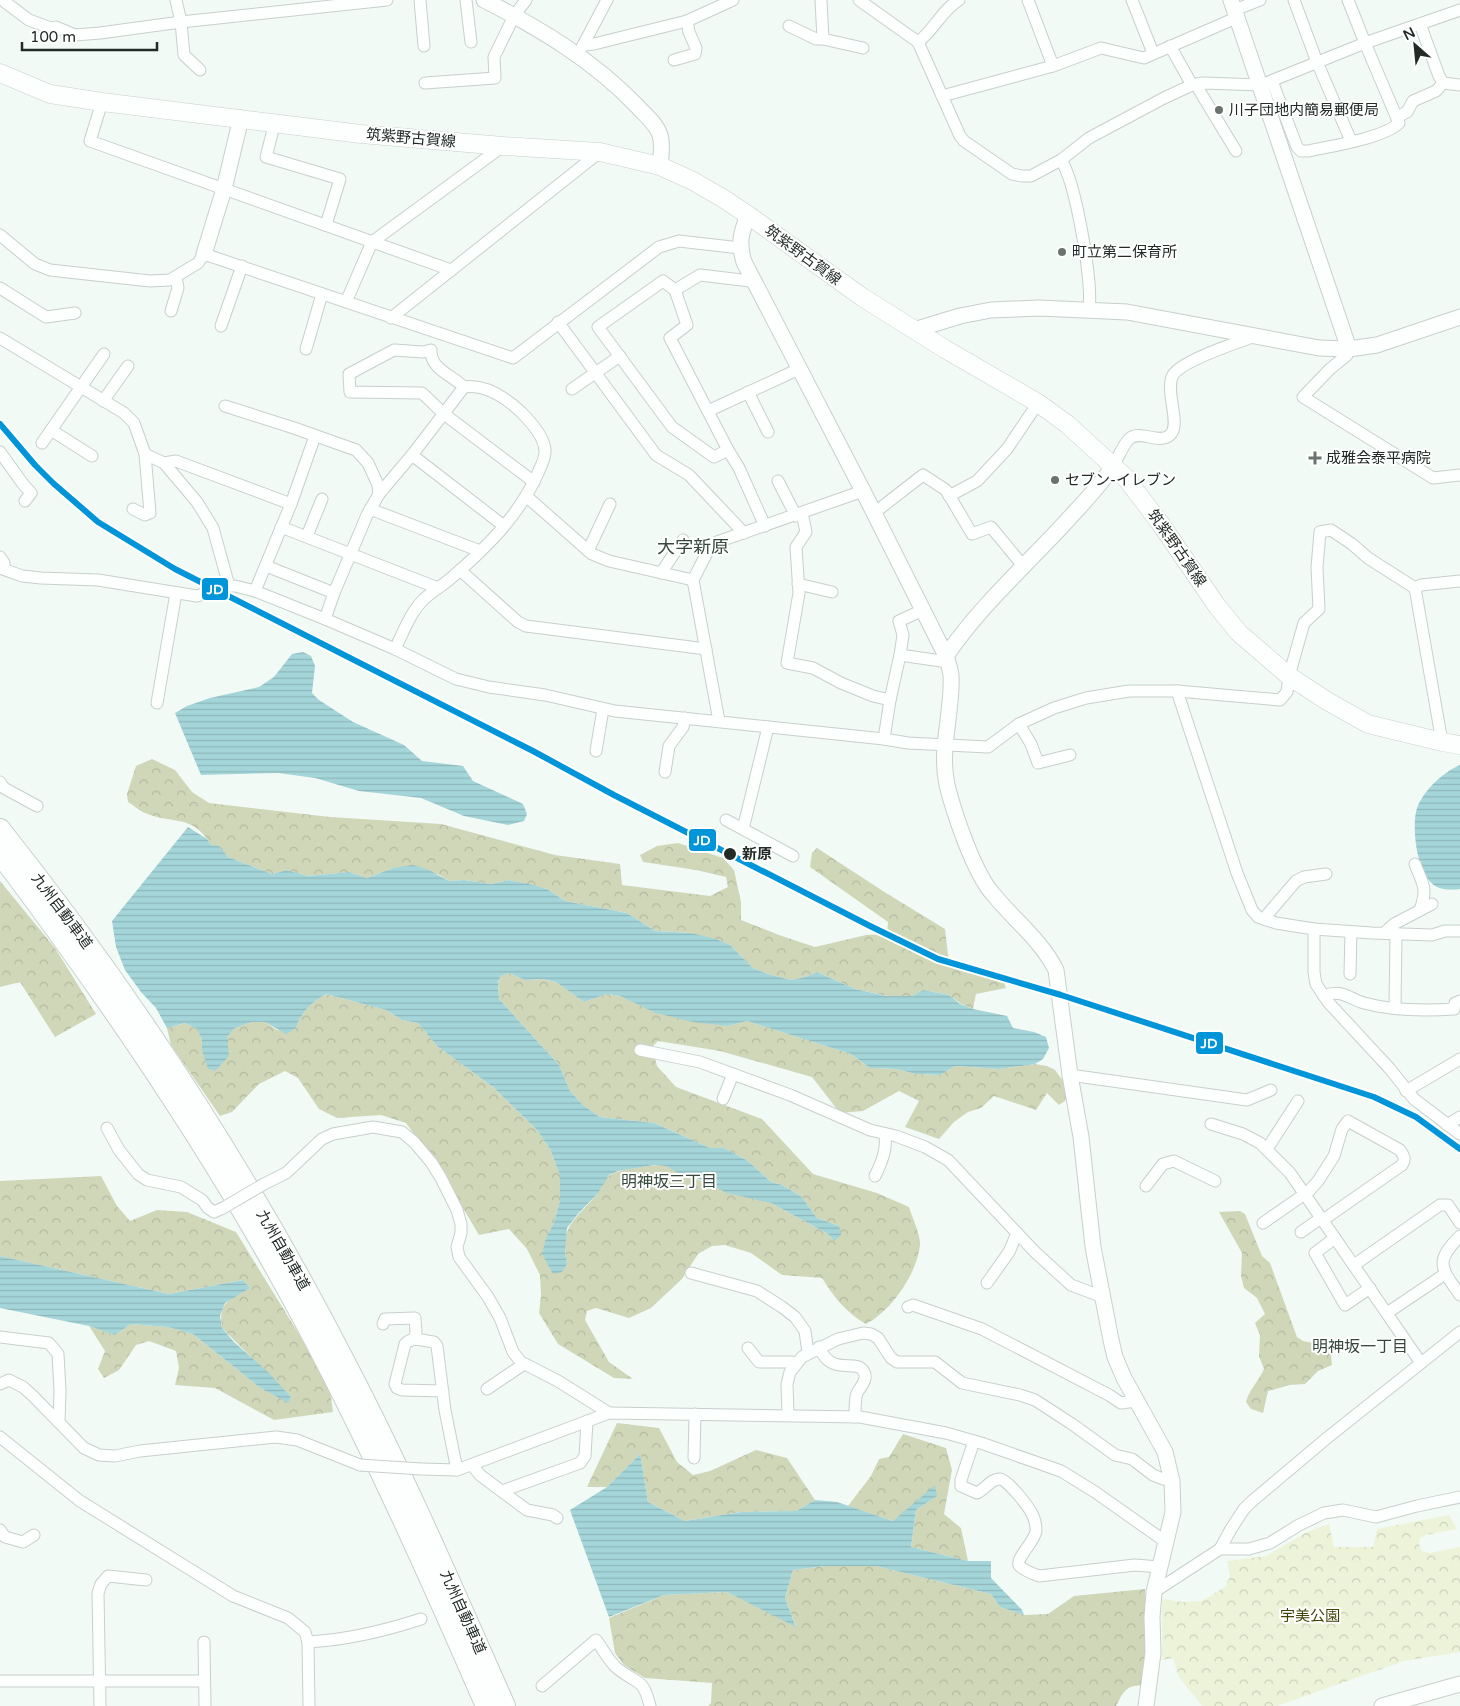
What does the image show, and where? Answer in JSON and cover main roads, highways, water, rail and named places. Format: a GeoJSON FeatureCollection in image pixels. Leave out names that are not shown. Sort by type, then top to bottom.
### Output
{"type":"FeatureCollection","features":[{"type":"Feature","properties":{"kind":"highway","name":"九州自動車道"},"geometry":{"type":"LineString","coordinates":[[0,829],[69,918],[129,1002],[262,1212],[332,1338],[384,1439],[505,1706]]}},
{"type":"Feature","properties":{"kind":"highway","name":"九州自動車道"},"geometry":{"type":"LineString","coordinates":[[0,854],[55,927],[169,1091],[232,1193],[288,1290],[373,1455],[418,1550],[486,1706]]}},
{"type":"Feature","properties":{"kind":"main road","name":"筑紫野古賀線"},"geometry":{"type":"LineString","coordinates":[[0,73],[50,94],[102,102],[361,134],[600,152],[660,166],[706,188],[748,215],[862,297],[1038,403],[1067,424],[1114,466],[1139,494],[1212,599],[1239,633],[1290,676],[1327,701],[1368,724],[1460,745]]}},
{"type":"Feature","properties":{"kind":"water"},"geometry":{"type":"Polygon","coordinates":[[[303,652],[311,656],[315,666],[312,693],[319,700],[353,722],[404,745],[422,761],[463,766],[473,781],[523,804],[527,814],[524,821],[508,825],[464,816],[421,798],[359,791],[315,778],[278,773],[201,775],[175,713],[187,706],[210,698],[259,687],[274,677],[292,654],[303,652]]]}},
{"type":"Feature","properties":{"kind":"water"},"geometry":{"type":"Polygon","coordinates":[[[1460,765],[1460,889],[1451,890],[1437,887],[1430,882],[1425,874],[1417,853],[1415,820],[1418,805],[1427,791],[1440,778],[1460,765]]]}},
{"type":"Feature","properties":{"kind":"water"},"geometry":{"type":"Polygon","coordinates":[[[188,827],[207,839],[211,845],[219,846],[228,857],[272,874],[287,870],[308,876],[349,872],[367,878],[393,868],[413,865],[429,870],[449,881],[464,880],[491,884],[509,880],[533,885],[547,889],[565,901],[627,913],[655,931],[691,933],[716,939],[730,945],[753,968],[768,974],[791,980],[817,972],[855,989],[887,996],[912,996],[923,990],[949,995],[960,1004],[973,1009],[1007,1016],[1013,1028],[1034,1032],[1046,1037],[1049,1048],[1043,1059],[1035,1064],[999,1069],[955,1066],[940,1075],[916,1074],[896,1069],[870,1068],[851,1054],[747,1021],[727,1026],[693,1022],[656,1013],[620,996],[607,994],[584,1002],[556,982],[542,979],[525,980],[509,973],[501,976],[498,982],[499,999],[559,1065],[570,1091],[583,1105],[600,1117],[654,1123],[710,1148],[724,1148],[748,1161],[771,1182],[782,1185],[802,1197],[817,1218],[839,1226],[841,1235],[834,1241],[828,1234],[771,1203],[727,1193],[695,1177],[680,1174],[666,1166],[654,1165],[618,1171],[609,1175],[598,1193],[567,1228],[565,1252],[567,1264],[562,1272],[553,1274],[542,1254],[560,1201],[560,1175],[550,1149],[537,1130],[493,1087],[437,1046],[418,1023],[402,1020],[386,1010],[326,994],[308,1008],[296,1028],[286,1034],[265,1022],[252,1022],[235,1028],[227,1037],[229,1056],[215,1071],[208,1069],[202,1050],[202,1040],[197,1029],[185,1023],[167,1028],[156,1008],[141,992],[125,970],[116,947],[112,921],[188,827]]]}},
{"type":"Feature","properties":{"kind":"water"},"geometry":{"type":"Polygon","coordinates":[[[0,1256],[169,1294],[243,1280],[250,1288],[225,1303],[220,1316],[222,1328],[291,1397],[288,1403],[259,1387],[193,1334],[168,1327],[131,1324],[115,1335],[89,1326],[0,1308],[0,1256]]]}},
{"type":"Feature","properties":{"kind":"water"},"geometry":{"type":"Polygon","coordinates":[[[640,1454],[648,1502],[685,1521],[741,1512],[796,1511],[815,1500],[837,1502],[893,1521],[935,1485],[937,1496],[916,1510],[911,1547],[968,1561],[991,1561],[991,1578],[1022,1610],[1024,1615],[1000,1607],[991,1594],[876,1566],[826,1566],[793,1570],[785,1598],[796,1627],[727,1592],[664,1595],[609,1617],[570,1510],[607,1487],[640,1454]]]}},
{"type":"Feature","properties":{"kind":"place","name":"川子団地内簡易郵便局"},"geometry":{"type":"Point","coordinates":[1219,110]}},
{"type":"Feature","properties":{"kind":"place","name":"町立第二保育所"},"geometry":{"type":"Point","coordinates":[1062,252]}},
{"type":"Feature","properties":{"kind":"place","name":"成雅会泰平病院"},"geometry":{"type":"Point","coordinates":[1315,458]}},
{"type":"Feature","properties":{"kind":"place","name":"セブン-イレブン"},"geometry":{"type":"Point","coordinates":[1055,480]}},
{"type":"Feature","properties":{"kind":"place","name":"新原"},"geometry":{"type":"Point","coordinates":[730,854]}},
{"type":"Feature","properties":{"kind":"district","name":"大字新原"},"geometry":{"type":"Point","coordinates":[693,547]}},
{"type":"Feature","properties":{"kind":"district","name":"明神坂三丁目"},"geometry":{"type":"Point","coordinates":[669,1181]}},
{"type":"Feature","properties":{"kind":"district","name":"明神坂一丁目"},"geometry":{"type":"Point","coordinates":[1360,1346]}},
{"type":"Feature","properties":{"kind":"park label","name":"宇美公園"},"geometry":{"type":"Point","coordinates":[1310,1616]}}]}
